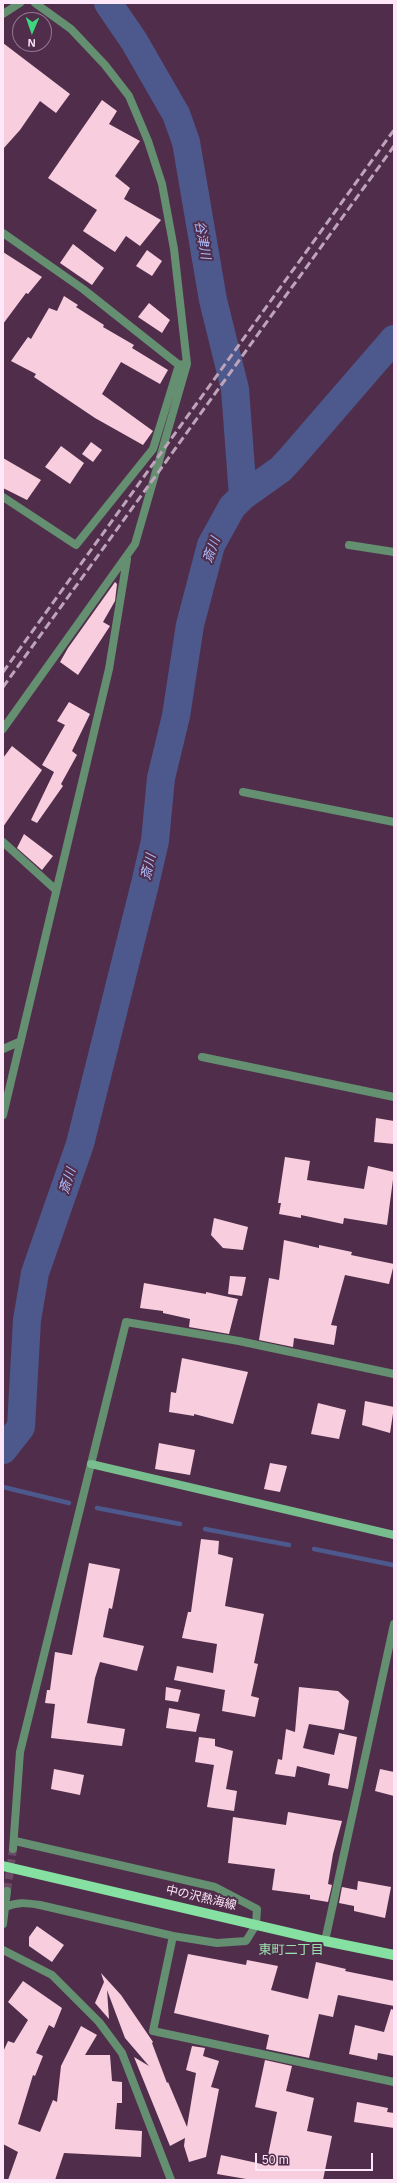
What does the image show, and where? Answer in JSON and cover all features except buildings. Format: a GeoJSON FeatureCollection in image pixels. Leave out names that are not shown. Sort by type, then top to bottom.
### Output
{"type":"FeatureCollection","features":[{"type":"Feature","properties":{"kind":"main road","name":"中の沢熱海線"},"geometry":{"type":"LineString","coordinates":[[3,1866],[325,1941],[394,1955]]}},
{"type":"Feature","properties":{"kind":"street"},"geometry":{"type":"LineString","coordinates":[[3,14],[20,3]]}},
{"type":"Feature","properties":{"kind":"street"},"geometry":{"type":"LineString","coordinates":[[3,729],[135,544],[183,364],[174,249],[162,184],[148,141],[129,96],[105,65],[71,29],[35,3]]}},
{"type":"Feature","properties":{"kind":"street"},"geometry":{"type":"LineString","coordinates":[[3,233],[83,289],[183,364]]}},
{"type":"Feature","properties":{"kind":"street"},"geometry":{"type":"LineString","coordinates":[[3,497],[76,545],[153,449],[183,364]]}},
{"type":"Feature","properties":{"kind":"street"},"geometry":{"type":"LineString","coordinates":[[349,545],[394,552]]}},
{"type":"Feature","properties":{"kind":"street"},"geometry":{"type":"LineString","coordinates":[[3,1113],[109,669],[127,557]]}},
{"type":"Feature","properties":{"kind":"street"},"geometry":{"type":"LineString","coordinates":[[243,792],[394,822]]}},
{"type":"Feature","properties":{"kind":"street"},"geometry":{"type":"LineString","coordinates":[[3,842],[56,890]]}},
{"type":"Feature","properties":{"kind":"street"},"geometry":{"type":"LineString","coordinates":[[3,1048],[19,1042]]}},
{"type":"Feature","properties":{"kind":"street"},"geometry":{"type":"LineString","coordinates":[[202,1058],[394,1097]]}},
{"type":"Feature","properties":{"kind":"street"},"geometry":{"type":"LineString","coordinates":[[4,1908],[13,1903],[22,1902],[173,1936],[217,1943],[246,1941],[256,1925],[257,1909],[215,1887],[14,1845],[20,1752],[126,1322],[239,1341],[394,1374]]}},
{"type":"Feature","properties":{"kind":"street"},"geometry":{"type":"LineString","coordinates":[[91,1464],[394,1535]]}},
{"type":"Feature","properties":{"kind":"street"},"geometry":{"type":"LineString","coordinates":[[325,1941],[394,1624]]}},
{"type":"Feature","properties":{"kind":"street"},"geometry":{"type":"LineString","coordinates":[[3,1924],[6,1892]]}},
{"type":"Feature","properties":{"kind":"street"},"geometry":{"type":"LineString","coordinates":[[173,1936],[153,2031],[394,2082]]}},
{"type":"Feature","properties":{"kind":"street"},"geometry":{"type":"LineString","coordinates":[[3,1950],[52,1974],[99,2022],[122,2053],[171,2180]]}},
{"type":"Feature","properties":{"kind":"waterway","name":"谷津川"},"geometry":{"type":"LineString","coordinates":[[108,3],[134,41],[176,114],[186,142],[213,300],[235,389],[243,496]]}},
{"type":"Feature","properties":{"kind":"waterway","name":"斎川"},"geometry":{"type":"LineString","coordinates":[[3,1450],[21,1427],[27,1320],[35,1273],[80,1144],[145,884],[155,841],[161,778],[176,716],[190,625],[211,545],[232,507],[243,496],[281,469],[394,339]]}},
{"type":"Feature","properties":{"kind":"waterway"},"geometry":{"type":"LineString","coordinates":[[3,1487],[69,1503]]}},
{"type":"Feature","properties":{"kind":"waterway"},"geometry":{"type":"LineString","coordinates":[[97,1508],[180,1524]]}},
{"type":"Feature","properties":{"kind":"waterway"},"geometry":{"type":"LineString","coordinates":[[205,1529],[289,1545]]}},
{"type":"Feature","properties":{"kind":"waterway"},"geometry":{"type":"LineString","coordinates":[[314,1549],[393,1565]]}},
{"type":"Feature","properties":{"kind":"tunnel"},"geometry":{"type":"LineString","coordinates":[[7,1891],[13,1849]]}},
{"type":"Feature","properties":{"kind":"railway"},"geometry":{"type":"LineString","coordinates":[[3,672],[394,130]]}},
{"type":"Feature","properties":{"kind":"railway"},"geometry":{"type":"LineString","coordinates":[[3,687],[394,146]]}},
{"type":"Feature","properties":{"kind":"district","name":"東町二丁目"},"geometry":{"type":"Point","coordinates":[291,1950]}}]}
